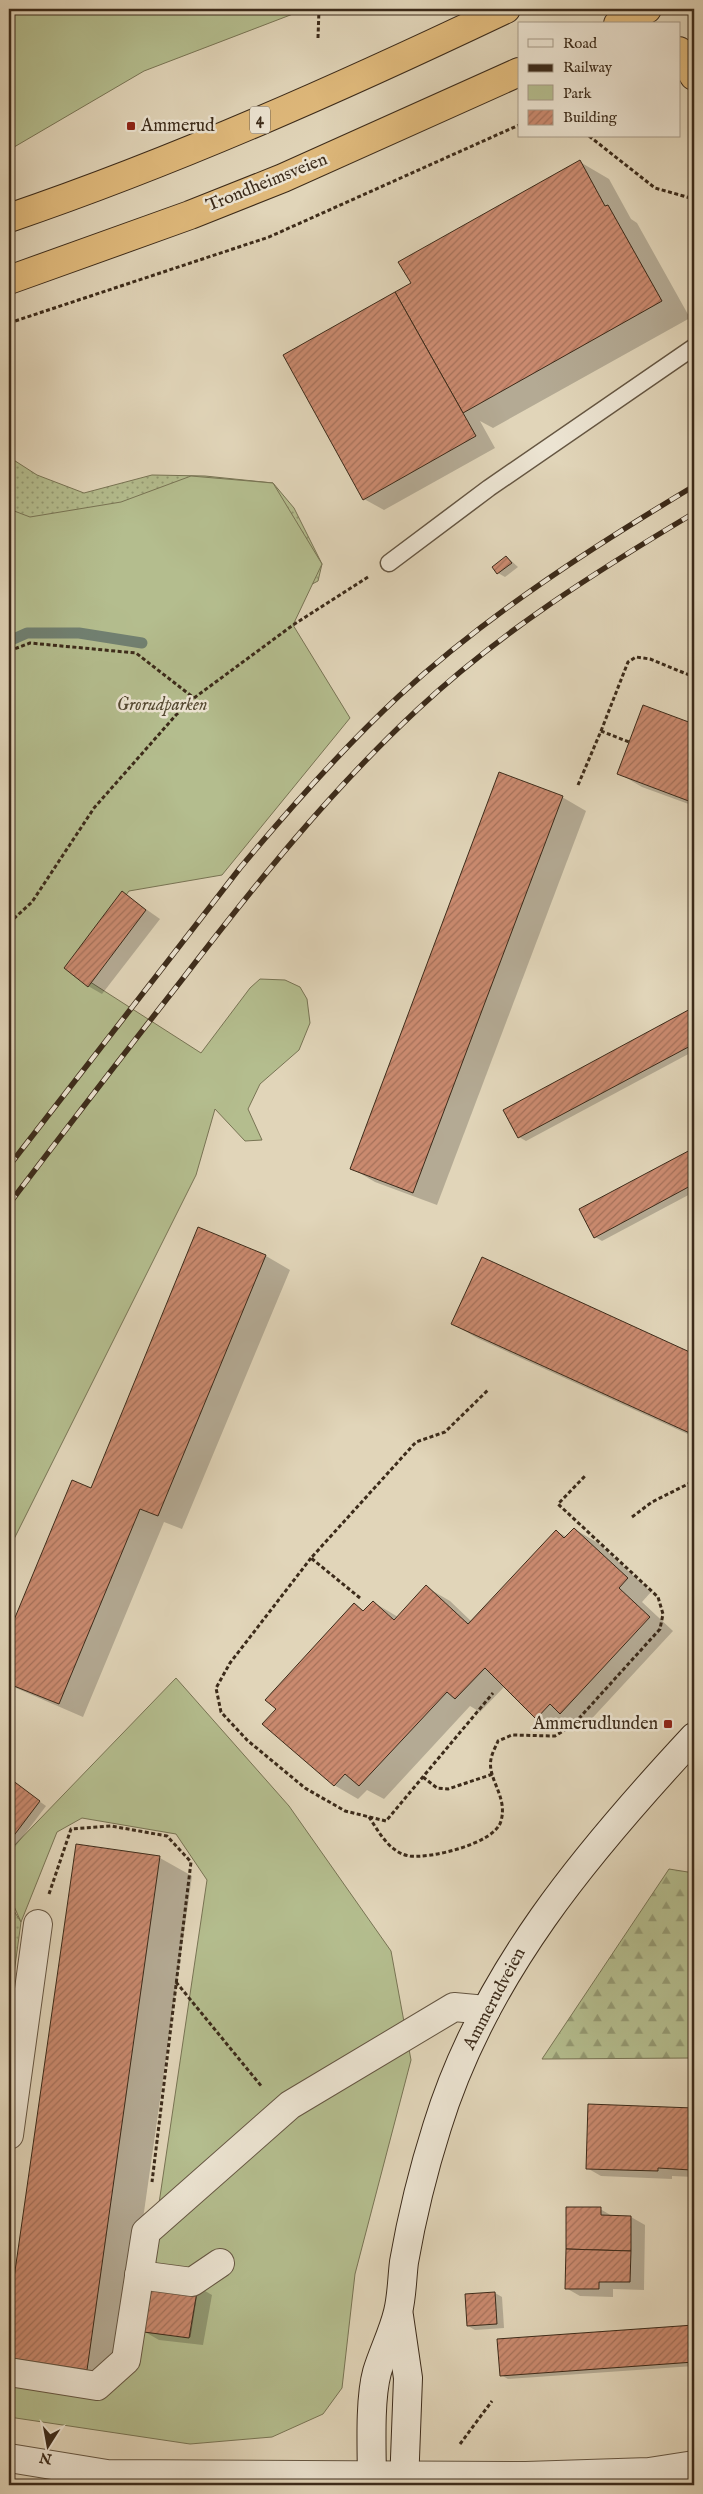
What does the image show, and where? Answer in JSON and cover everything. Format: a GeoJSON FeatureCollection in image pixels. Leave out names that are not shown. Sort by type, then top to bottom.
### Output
{"type":"FeatureCollection","features":[{"type":"Feature","properties":{"kind":"highway","name":"4"},"geometry":{"type":"LineString","coordinates":[[9,218],[256,122],[506,9]]}},
{"type":"Feature","properties":{"kind":"highway"},"geometry":{"type":"LineString","coordinates":[[622,22],[647,9]]}},
{"type":"Feature","properties":{"kind":"highway"},"geometry":{"type":"LineString","coordinates":[[654,9],[662,22]]}},
{"type":"Feature","properties":{"kind":"highway"},"geometry":{"type":"LineString","coordinates":[[680,53],[694,76]]}},
{"type":"Feature","properties":{"kind":"highway","name":"Trondheimsveien"},"geometry":{"type":"LineString","coordinates":[[9,280],[283,178],[518,72]]}},
{"type":"Feature","properties":{"kind":"street","name":"Ammerudveien"},"geometry":{"type":"LineString","coordinates":[[372,2480],[377,2373],[398,2312],[413,2218],[437,2125],[454,2079],[486,2010],[531,1934],[559,1893],[608,1832],[694,1736]]}},
{"type":"Feature","properties":{"kind":"street"},"geometry":{"type":"LineString","coordinates":[[9,2135],[38,1924]]}},
{"type":"Feature","properties":{"kind":"street"},"geometry":{"type":"LineString","coordinates":[[9,2372],[97,2386],[126,2360],[146,2232],[290,2105],[454,2006],[486,2010]]}},
{"type":"Feature","properties":{"kind":"street"},"geometry":{"type":"LineString","coordinates":[[139,2275],[192,2282],[220,2263]]}},
{"type":"Feature","properties":{"kind":"street","name":"Ammerudveien"},"geometry":{"type":"LineString","coordinates":[[398,2312],[408,2378],[404,2480]]}},
{"type":"Feature","properties":{"kind":"street"},"geometry":{"type":"LineString","coordinates":[[9,2458],[107,2474],[372,2480],[588,2475],[649,2472],[694,2465]]}},
{"type":"Feature","properties":{"kind":"lane"},"geometry":{"type":"LineString","coordinates":[[389,563],[489,488],[694,347]]}},
{"type":"Feature","properties":{"kind":"path"},"geometry":{"type":"LineString","coordinates":[[318,38],[319,9]]}},
{"type":"Feature","properties":{"kind":"path"},"geometry":{"type":"LineString","coordinates":[[9,323],[269,237],[518,125]]}},
{"type":"Feature","properties":{"kind":"path"},"geometry":{"type":"LineString","coordinates":[[592,138],[655,188],[694,199]]}},
{"type":"Feature","properties":{"kind":"path"},"geometry":{"type":"LineString","coordinates":[[9,923],[32,902],[94,808],[176,714],[194,698],[293,625],[389,563]]}},
{"type":"Feature","properties":{"kind":"path"},"geometry":{"type":"LineString","coordinates":[[9,651],[30,643],[136,653],[194,698]]}},
{"type":"Feature","properties":{"kind":"path"},"geometry":{"type":"LineString","coordinates":[[578,785],[628,662],[636,656],[650,659],[694,677]]}},
{"type":"Feature","properties":{"kind":"path"},"geometry":{"type":"LineString","coordinates":[[601,731],[629,742]]}},
{"type":"Feature","properties":{"kind":"path"},"geometry":{"type":"LineString","coordinates":[[489,1389],[445,1432],[416,1442],[311,1558],[230,1663],[216,1688],[222,1712],[246,1740],[305,1788],[344,1811],[386,1820],[493,1693]]}},
{"type":"Feature","properties":{"kind":"path"},"geometry":{"type":"LineString","coordinates":[[369,1817],[386,1844],[408,1856],[442,1854],[482,1840],[501,1824],[504,1807],[490,1760],[498,1741],[512,1734],[554,1736],[573,1725],[660,1629],[663,1614],[658,1597],[558,1504],[586,1476]]}},
{"type":"Feature","properties":{"kind":"path"},"geometry":{"type":"LineString","coordinates":[[632,1517],[652,1502],[694,1480]]}},
{"type":"Feature","properties":{"kind":"path"},"geometry":{"type":"LineString","coordinates":[[311,1558],[360,1598]]}},
{"type":"Feature","properties":{"kind":"path"},"geometry":{"type":"LineString","coordinates":[[423,1777],[438,1788],[448,1788],[493,1774]]}},
{"type":"Feature","properties":{"kind":"path"},"geometry":{"type":"LineString","coordinates":[[38,1924],[71,1829],[111,1826],[167,1836],[191,1862],[152,2184]]}},
{"type":"Feature","properties":{"kind":"path"},"geometry":{"type":"LineString","coordinates":[[176,1982],[261,2086],[290,2105]]}},
{"type":"Feature","properties":{"kind":"path"},"geometry":{"type":"LineString","coordinates":[[460,2444],[492,2401]]}},
{"type":"Feature","properties":{"kind":"green space"},"geometry":{"type":"Polygon","coordinates":[[[9,9],[306,9],[144,71],[9,150],[9,9]]]}},
{"type":"Feature","properties":{"kind":"green space"},"geometry":{"type":"Polygon","coordinates":[[[9,457],[37,475],[84,493],[152,475],[205,476],[273,483],[294,508],[322,564],[318,581],[295,593],[9,606],[9,457]]]}},
{"type":"Feature","properties":{"kind":"green space","name":"Grorudparken"},"geometry":{"type":"Polygon","coordinates":[[[191,476],[273,483],[322,564],[293,625],[350,718],[222,875],[129,891],[70,969],[201,1053],[250,988],[260,979],[285,980],[300,987],[307,999],[310,1023],[299,1050],[260,1084],[248,1109],[262,1140],[245,1141],[215,1109],[196,1175],[9,1549],[9,509],[30,517],[121,502],[191,476]]]}},
{"type":"Feature","properties":{"kind":"green space"},"geometry":{"type":"Polygon","coordinates":[[[176,1678],[289,1806],[391,1951],[411,2060],[355,2274],[342,2388],[323,2414],[272,2437],[190,2444],[9,2417],[9,2380],[90,2390],[144,2332],[190,2337],[198,2286],[153,2280],[154,2237],[207,1880],[176,1834],[82,1818],[57,1832],[21,1922],[9,1895],[9,1851],[176,1678]]]}},
{"type":"Feature","properties":{"kind":"green space"},"geometry":{"type":"Polygon","coordinates":[[[669,1869],[694,1873],[694,2058],[542,2059],[669,1869]]]}},
{"type":"Feature","properties":{"kind":"green space"},"geometry":{"type":"Polygon","coordinates":[[[9,1903],[21,1922],[9,2010],[9,1903]]]}},
{"type":"Feature","properties":{"kind":"building"},"geometry":{"type":"Polygon","coordinates":[[[580,160],[605,206],[608,205],[662,301],[463,413],[395,292],[411,283],[398,262],[580,160]]]}},
{"type":"Feature","properties":{"kind":"building"},"geometry":{"type":"Polygon","coordinates":[[[395,292],[476,436],[363,500],[283,355],[395,292]]]}},
{"type":"Feature","properties":{"kind":"building"},"geometry":{"type":"Polygon","coordinates":[[[506,556],[512,563],[497,574],[492,567],[506,556]]]}},
{"type":"Feature","properties":{"kind":"building"},"geometry":{"type":"Polygon","coordinates":[[[643,705],[694,724],[694,803],[617,774],[643,705]]]}},
{"type":"Feature","properties":{"kind":"building"},"geometry":{"type":"Polygon","coordinates":[[[499,772],[563,796],[413,1193],[350,1169],[499,772]]]}},
{"type":"Feature","properties":{"kind":"building"},"geometry":{"type":"Polygon","coordinates":[[[122,891],[146,910],[88,987],[64,968],[122,891]]]}},
{"type":"Feature","properties":{"kind":"building"},"geometry":{"type":"Polygon","coordinates":[[[694,1007],[694,1044],[518,1138],[503,1110],[694,1007]]]}},
{"type":"Feature","properties":{"kind":"building"},"geometry":{"type":"Polygon","coordinates":[[[694,1148],[694,1184],[594,1238],[579,1209],[694,1148]]]}},
{"type":"Feature","properties":{"kind":"building"},"geometry":{"type":"Polygon","coordinates":[[[198,1227],[266,1255],[158,1516],[140,1509],[59,1704],[9,1684],[9,1632],[72,1480],[91,1488],[198,1227]]]}},
{"type":"Feature","properties":{"kind":"building"},"geometry":{"type":"Polygon","coordinates":[[[482,1257],[694,1354],[694,1435],[451,1324],[482,1257]]]}},
{"type":"Feature","properties":{"kind":"building"},"geometry":{"type":"Polygon","coordinates":[[[574,1528],[628,1578],[619,1588],[650,1617],[560,1714],[550,1704],[536,1719],[485,1668],[455,1699],[447,1692],[359,1786],[345,1774],[334,1786],[262,1724],[276,1709],[265,1700],[354,1603],[363,1611],[373,1601],[394,1620],[426,1585],[468,1624],[556,1530],[564,1538],[574,1528]]]}},
{"type":"Feature","properties":{"kind":"building"},"geometry":{"type":"Polygon","coordinates":[[[12,1780],[40,1801],[9,1842],[9,1785],[12,1780]]]}},
{"type":"Feature","properties":{"kind":"building"},"geometry":{"type":"Polygon","coordinates":[[[76,1844],[160,1856],[87,2370],[9,2358],[9,2313],[76,1844]]]}},
{"type":"Feature","properties":{"kind":"building"},"geometry":{"type":"Polygon","coordinates":[[[588,2104],[693,2108],[691,2170],[658,2168],[658,2171],[586,2169],[588,2104]]]}},
{"type":"Feature","properties":{"kind":"building"},"geometry":{"type":"Polygon","coordinates":[[[566,2207],[601,2207],[601,2215],[631,2216],[631,2251],[566,2249],[566,2207]]]}},
{"type":"Feature","properties":{"kind":"building"},"geometry":{"type":"Polygon","coordinates":[[[691,2234],[694,2235],[694,2246],[689,2245],[691,2234]]]}},
{"type":"Feature","properties":{"kind":"building"},"geometry":{"type":"Polygon","coordinates":[[[566,2249],[631,2251],[630,2282],[599,2282],[599,2289],[565,2289],[566,2249]]]}},
{"type":"Feature","properties":{"kind":"building"},"geometry":{"type":"Polygon","coordinates":[[[153,2280],[198,2286],[189,2338],[144,2332],[153,2280]]]}},
{"type":"Feature","properties":{"kind":"building"},"geometry":{"type":"Polygon","coordinates":[[[495,2292],[497,2324],[467,2326],[465,2294],[495,2292]]]}},
{"type":"Feature","properties":{"kind":"building"},"geometry":{"type":"Polygon","coordinates":[[[694,2325],[694,2362],[500,2376],[497,2339],[694,2325]]]}},
{"type":"Feature","properties":{"kind":"waterway"},"geometry":{"type":"LineString","coordinates":[[9,641],[27,633],[79,633],[142,643]]}},
{"type":"Feature","properties":{"kind":"railway"},"geometry":{"type":"LineString","coordinates":[[9,1166],[240,868],[317,779],[378,716],[433,666],[504,610],[617,533],[694,486]]}},
{"type":"Feature","properties":{"kind":"railway"},"geometry":{"type":"LineString","coordinates":[[9,1204],[208,945],[293,841],[385,741],[417,710],[482,654],[586,580],[694,513]]}},
{"type":"Feature","properties":{"kind":"place","name":"Ammerud"},"geometry":{"type":"Point","coordinates":[131,126]}},
{"type":"Feature","properties":{"kind":"place","name":"Ammerudlunden"},"geometry":{"type":"Point","coordinates":[668,1724]}}]}
